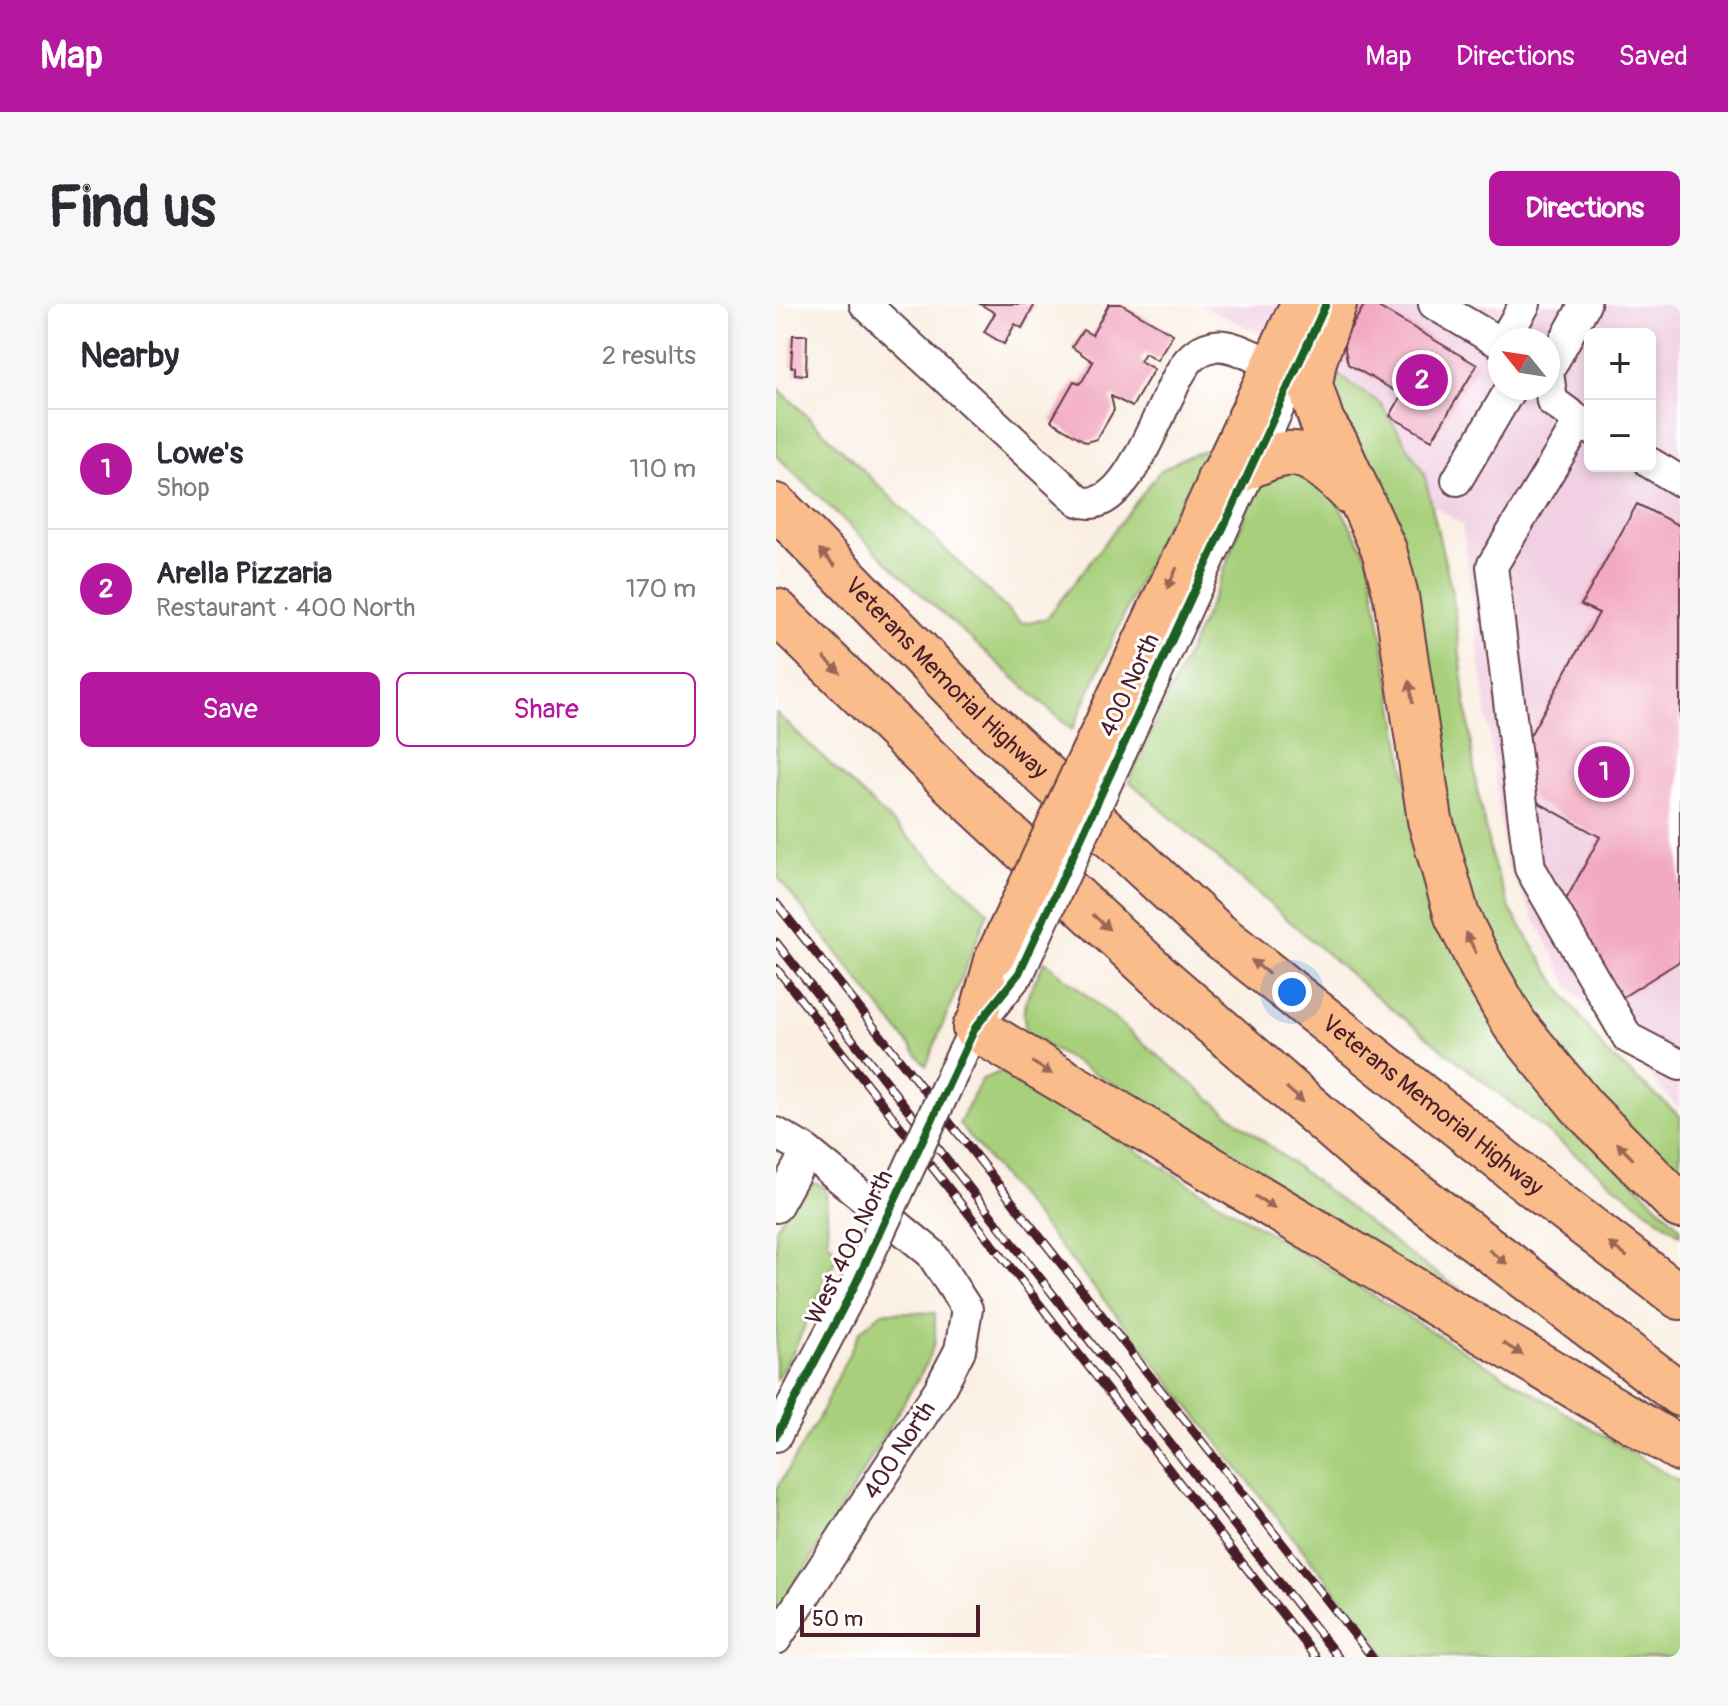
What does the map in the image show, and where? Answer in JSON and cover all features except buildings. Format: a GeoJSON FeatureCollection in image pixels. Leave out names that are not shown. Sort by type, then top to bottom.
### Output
{"type":"FeatureCollection","features":[{"type":"Feature","properties":{"kind":"highway"},"geometry":{"type":"LineString","coordinates":[[1334,304],[1314,361],[1310,385],[1322,422],[1336,444],[1384,550],[1396,596],[1430,820],[1457,916],[1515,1025],[1583,1108],[1680,1206]]}},
{"type":"Feature","properties":{"kind":"highway"},"geometry":{"type":"LineString","coordinates":[[1235,472],[1274,456],[1300,452],[1326,467],[1367,510]]}},
{"type":"Feature","properties":{"kind":"highway","name":"Veterans Memorial Highway"},"geometry":{"type":"LineString","coordinates":[[776,506],[980,715],[1216,933],[1537,1188],[1680,1297]]}},
{"type":"Feature","properties":{"kind":"highway"},"geometry":{"type":"LineString","coordinates":[[776,611],[947,778],[1160,977],[1363,1154],[1680,1394]]}},
{"type":"Feature","properties":{"kind":"highway"},"geometry":{"type":"LineString","coordinates":[[975,1028],[1680,1449]]}},
{"type":"Feature","properties":{"kind":"main road","name":"400 North"},"geometry":{"type":"LineString","coordinates":[[975,1028],[1235,472],[1272,364],[1300,304]]}},
{"type":"Feature","properties":{"kind":"street"},"geometry":{"type":"LineString","coordinates":[[865,304],[1079,501],[1089,505],[1100,503],[1121,483],[1157,424],[1180,373],[1196,353],[1218,345],[1228,346],[1272,364]]}},
{"type":"Feature","properties":{"kind":"street","name":"400 North"},"geometry":{"type":"LineString","coordinates":[[1235,472],[1326,304]]}},
{"type":"Feature","properties":{"kind":"street"},"geometry":{"type":"LineString","coordinates":[[1434,304],[1488,333]]}},
{"type":"Feature","properties":{"kind":"street"},"geometry":{"type":"LineString","coordinates":[[1510,328],[1525,304]]}},
{"type":"Feature","properties":{"kind":"street"},"geometry":{"type":"LineString","coordinates":[[1560,350],[1585,304]]}},
{"type":"Feature","properties":{"kind":"street"},"geometry":{"type":"LineString","coordinates":[[1457,480],[1504,400]]}},
{"type":"Feature","properties":{"kind":"street"},"geometry":{"type":"LineString","coordinates":[[1552,400],[1584,426],[1492,566],[1530,868],[1628,1038],[1680,1065]]}},
{"type":"Feature","properties":{"kind":"street"},"geometry":{"type":"LineString","coordinates":[[1656,467],[1680,481]]}},
{"type":"Feature","properties":{"kind":"street","name":"400 North"},"geometry":{"type":"LineString","coordinates":[[953,1073],[975,1028]]}},
{"type":"Feature","properties":{"kind":"street","name":"West 400 North"},"geometry":{"type":"LineString","coordinates":[[776,1436],[854,1287],[953,1073]]}},
{"type":"Feature","properties":{"kind":"street","name":"400 North"},"geometry":{"type":"LineString","coordinates":[[776,1133],[807,1151],[931,1253],[967,1309],[960,1350],[939,1390],[776,1639]]}},
{"type":"Feature","properties":{"kind":"street"},"geometry":{"type":"LineString","coordinates":[[776,1207],[807,1151]]}},
{"type":"Feature","properties":{"kind":"shaded area"},"geometry":{"type":"Polygon","coordinates":[[[1199,304],[1286,304],[1270,338],[1199,304]]]}},
{"type":"Feature","properties":{"kind":"shaded area"},"geometry":{"type":"Polygon","coordinates":[[[1346,304],[1680,304],[1680,1110],[1570,987],[1506,863],[1462,524],[1352,454],[1318,385],[1346,304]]]}},
{"type":"Feature","properties":{"kind":"green space"},"geometry":{"type":"Polygon","coordinates":[[[1322,364],[1381,404],[1424,473],[1452,592],[1476,784],[1492,860],[1511,911],[1561,990],[1605,1051],[1680,1116],[1680,1185],[1547,1048],[1468,908],[1336,430],[1322,364]]]}},
{"type":"Feature","properties":{"kind":"green space"},"geometry":{"type":"Polygon","coordinates":[[[776,386],[1021,623],[1046,619],[1160,471],[1185,457],[1212,448],[1159,537],[1072,730],[924,597],[776,455],[776,386]]]}},
{"type":"Feature","properties":{"kind":"green space"},"geometry":{"type":"Polygon","coordinates":[[[1292,471],[1327,483],[1369,560],[1419,851],[1589,1138],[1680,1227],[1680,1235],[1367,989],[1129,781],[1217,589],[1257,484],[1292,471]]]}},
{"type":"Feature","properties":{"kind":"green space"},"geometry":{"type":"Polygon","coordinates":[[[776,713],[988,912],[926,1066],[776,875],[776,713]]]}},
{"type":"Feature","properties":{"kind":"green space"},"geometry":{"type":"Polygon","coordinates":[[[1045,961],[1226,1112],[1410,1255],[1492,1311],[1487,1320],[1139,1098],[1030,1037],[1024,1008],[1045,961]]]}},
{"type":"Feature","properties":{"kind":"green space"},"geometry":{"type":"Polygon","coordinates":[[[1003,1071],[1014,1074],[1061,1102],[1189,1184],[1680,1482],[1680,1657],[1388,1657],[1122,1322],[959,1124],[982,1079],[1003,1071]]]}},
{"type":"Feature","properties":{"kind":"green space"},"geometry":{"type":"Polygon","coordinates":[[[815,1183],[826,1188],[828,1241],[838,1254],[792,1354],[776,1380],[776,1228],[797,1192],[815,1183]]]}},
{"type":"Feature","properties":{"kind":"green space"},"geometry":{"type":"Polygon","coordinates":[[[882,1312],[935,1313],[935,1341],[927,1363],[776,1619],[776,1490],[818,1419],[860,1331],[882,1312]]]}},
{"type":"Feature","properties":{"kind":"railway"},"geometry":{"type":"LineString","coordinates":[[776,903],[1372,1657]]}},
{"type":"Feature","properties":{"kind":"railway"},"geometry":{"type":"LineString","coordinates":[[776,942],[1338,1657]]}},
{"type":"Feature","properties":{"kind":"railway"},"geometry":{"type":"LineString","coordinates":[[776,968],[1316,1657]]}},
{"type":"Feature","properties":{"kind":"cycle path"},"geometry":{"type":"LineString","coordinates":[[776,1436],[854,1287],[975,1028],[1019,973],[1326,304]]}},
{"type":"Feature","properties":{"kind":"place","name":"Arella Pizzaria"},"geometry":{"type":"Point","coordinates":[1422,380]}},
{"type":"Feature","properties":{"kind":"place","name":"Lowe's"},"geometry":{"type":"Point","coordinates":[1604,772]}}]}
